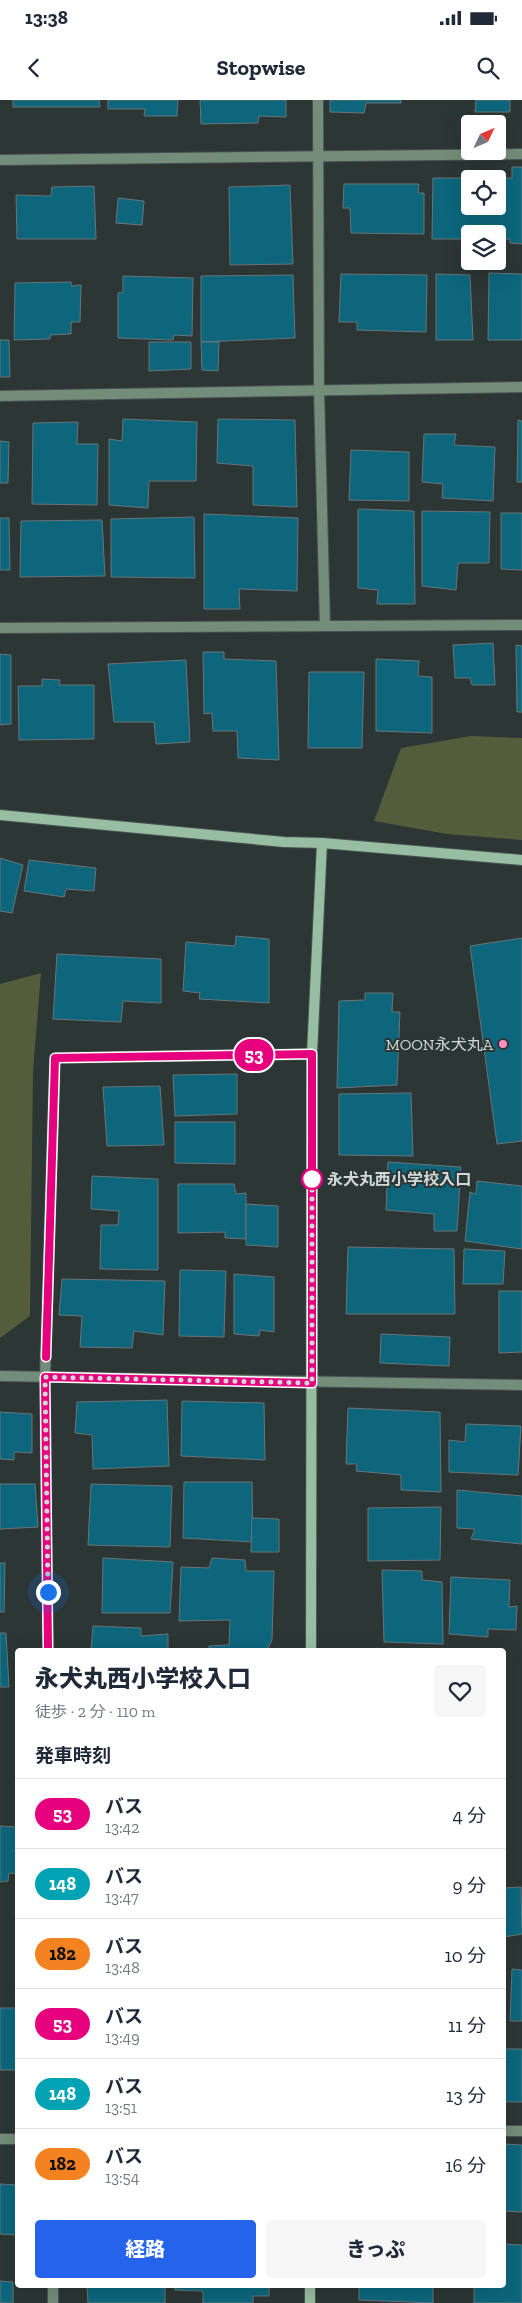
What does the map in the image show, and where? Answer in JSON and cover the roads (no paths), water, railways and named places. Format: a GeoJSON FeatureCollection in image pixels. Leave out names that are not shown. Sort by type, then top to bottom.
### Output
{"type":"FeatureCollection","features":[{"type":"Feature","properties":{"kind":"street"},"geometry":{"type":"LineString","coordinates":[[318,100],[319,390],[326,626]]}},
{"type":"Feature","properties":{"kind":"street"},"geometry":{"type":"LineString","coordinates":[[0,160],[522,154]]}},
{"type":"Feature","properties":{"kind":"street"},"geometry":{"type":"LineString","coordinates":[[0,396],[522,387]]}},
{"type":"Feature","properties":{"kind":"street"},"geometry":{"type":"LineString","coordinates":[[0,628],[522,625]]}},
{"type":"Feature","properties":{"kind":"street"},"geometry":{"type":"LineString","coordinates":[[0,814],[284,842],[322,843],[522,860]]}},
{"type":"Feature","properties":{"kind":"street"},"geometry":{"type":"LineString","coordinates":[[311,1648],[312,1054],[322,843]]}},
{"type":"Feature","properties":{"kind":"street"},"geometry":{"type":"LineString","coordinates":[[48,1648],[45,1377],[55,1058],[312,1054]]}},
{"type":"Feature","properties":{"kind":"street"},"geometry":{"type":"LineString","coordinates":[[0,1376],[312,1383],[522,1385]]}},
{"type":"Feature","properties":{"kind":"street"},"geometry":{"type":"LineString","coordinates":[[506,2131],[522,2131]]}},
{"type":"Feature","properties":{"kind":"street"},"geometry":{"type":"LineString","coordinates":[[0,2140],[15,2139]]}},
{"type":"Feature","properties":{"kind":"street"},"geometry":{"type":"LineString","coordinates":[[53,2288],[53,2303]]}},
{"type":"Feature","properties":{"kind":"street"},"geometry":{"type":"LineString","coordinates":[[310,2288],[310,2303]]}},
{"type":"Feature","properties":{"kind":"place","name":"MOON永犬丸A"},"geometry":{"type":"Point","coordinates":[503,1044]}},
{"type":"Feature","properties":{"kind":"place","name":"永犬丸西小学校入口"},"geometry":{"type":"Point","coordinates":[312,1179]}}]}
